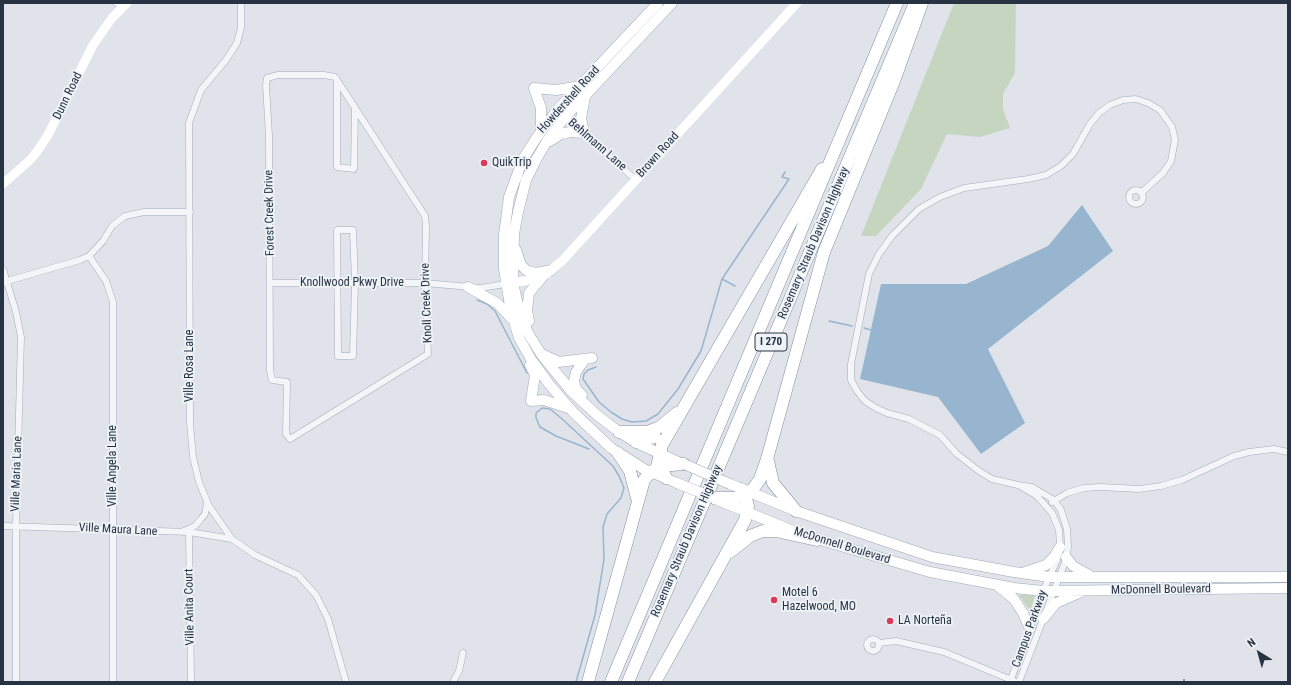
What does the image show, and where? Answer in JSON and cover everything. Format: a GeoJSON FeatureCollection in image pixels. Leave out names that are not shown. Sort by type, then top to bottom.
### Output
{"type":"FeatureCollection","features":[{"type":"Feature","properties":{"kind":"highway","name":"Rosemary Straub Davison Highway"},"geometry":{"type":"LineString","coordinates":[[611,682],[898,3]]}},
{"type":"Feature","properties":{"kind":"highway","name":"Rosemary Straub Davison Highway"},"geometry":{"type":"LineString","coordinates":[[628,682],[915,3]]}},
{"type":"Feature","properties":{"kind":"highway"},"geometry":{"type":"LineString","coordinates":[[720,500],[739,498],[742,490],[760,479],[767,459],[824,252],[894,80],[922,3]]}},
{"type":"Feature","properties":{"kind":"highway"},"geometry":{"type":"LineString","coordinates":[[655,469],[659,453],[673,425],[780,242],[807,192],[840,141]]}},
{"type":"Feature","properties":{"kind":"highway"},"geometry":{"type":"LineString","coordinates":[[619,432],[647,432],[656,429],[683,409]]}},
{"type":"Feature","properties":{"kind":"highway"},"geometry":{"type":"LineString","coordinates":[[636,442],[656,436],[673,425]]}},
{"type":"Feature","properties":{"kind":"highway"},"geometry":{"type":"LineString","coordinates":[[618,453],[632,475],[637,501]]}},
{"type":"Feature","properties":{"kind":"highway"},"geometry":{"type":"LineString","coordinates":[[767,459],[773,483],[796,511]]}},
{"type":"Feature","properties":{"kind":"highway"},"geometry":{"type":"LineString","coordinates":[[588,682],[644,480],[655,469],[664,464],[684,464]]}},
{"type":"Feature","properties":{"kind":"highway"},"geometry":{"type":"LineString","coordinates":[[655,469],[671,480]]}},
{"type":"Feature","properties":{"kind":"highway"},"geometry":{"type":"LineString","coordinates":[[655,682],[737,535],[747,512],[742,490]]}},
{"type":"Feature","properties":{"kind":"highway"},"geometry":{"type":"LineString","coordinates":[[737,535],[757,524],[771,522]]}},
{"type":"Feature","properties":{"kind":"highway"},"geometry":{"type":"LineString","coordinates":[[724,557],[750,536],[763,530],[776,531],[817,540]]}},
{"type":"Feature","properties":{"kind":"main road","name":"Howdershell Road"},"geometry":{"type":"LineString","coordinates":[[509,284],[518,212],[526,180],[541,151],[583,90],[658,3]]}},
{"type":"Feature","properties":{"kind":"main road","name":"Howdershell Road"},"geometry":{"type":"LineString","coordinates":[[509,284],[504,235],[509,197],[523,158],[558,109],[583,90],[672,3]]}},
{"type":"Feature","properties":{"kind":"main road"},"geometry":{"type":"LineString","coordinates":[[541,131],[541,108],[534,88],[583,90],[581,125],[584,133],[570,132],[561,134],[552,140],[541,151]]}},
{"type":"Feature","properties":{"kind":"main road"},"geometry":{"type":"LineString","coordinates":[[514,243],[519,260],[525,270],[536,273],[548,272]]}},
{"type":"Feature","properties":{"kind":"main road"},"geometry":{"type":"LineString","coordinates":[[528,333],[530,323],[527,311],[528,297],[533,287],[548,272]]}},
{"type":"Feature","properties":{"kind":"main road"},"geometry":{"type":"LineString","coordinates":[[509,284],[514,324],[519,338],[529,356],[550,384],[573,412],[618,453],[655,469]]}},
{"type":"Feature","properties":{"kind":"main road","name":"McDonnell Boulevard"},"geometry":{"type":"LineString","coordinates":[[509,284],[528,333],[538,350],[571,391],[619,432],[659,453],[742,490],[796,511],[932,557],[1022,573],[1054,577],[1288,577]]}},
{"type":"Feature","properties":{"kind":"main road"},"geometry":{"type":"LineString","coordinates":[[468,287],[497,303],[514,324]]}},
{"type":"Feature","properties":{"kind":"main road"},"geometry":{"type":"LineString","coordinates":[[538,350],[551,360],[559,362],[588,360],[576,372],[574,381],[576,389],[596,409],[603,419]]}},
{"type":"Feature","properties":{"kind":"main road"},"geometry":{"type":"LineString","coordinates":[[529,356],[535,375],[531,401],[550,401],[573,412]]}},
{"type":"Feature","properties":{"kind":"main road","name":"McDonnell Boulevard"},"geometry":{"type":"LineString","coordinates":[[671,480],[817,540],[930,572],[1048,591],[1288,588]]}},
{"type":"Feature","properties":{"kind":"main road"},"geometry":{"type":"LineString","coordinates":[[1022,573],[1046,565],[1054,557],[1060,547]]}},
{"type":"Feature","properties":{"kind":"main road"},"geometry":{"type":"LineString","coordinates":[[1066,556],[1073,566],[1094,577]]}},
{"type":"Feature","properties":{"kind":"main road"},"geometry":{"type":"LineString","coordinates":[[993,583],[1014,599],[1023,612],[1030,629]]}},
{"type":"Feature","properties":{"kind":"main road"},"geometry":{"type":"LineString","coordinates":[[1043,619],[1056,603],[1084,591]]}},
{"type":"Feature","properties":{"kind":"street","name":"Ville Rosa Lane"},"geometry":{"type":"LineString","coordinates":[[241,3],[241,28],[237,43],[226,60],[201,90],[192,110],[189,123],[190,423],[196,470],[207,501],[232,539],[255,555],[298,575],[316,595],[328,619],[343,681]]}},
{"type":"Feature","properties":{"kind":"street","name":"Brown Road"},"geometry":{"type":"LineString","coordinates":[[548,272],[572,250],[797,3]]}},
{"type":"Feature","properties":{"kind":"street","name":"Dunn Road"},"geometry":{"type":"LineString","coordinates":[[3,184],[31,159],[48,135],[93,45],[122,4]]}},
{"type":"Feature","properties":{"kind":"street","name":"Forest Creek Drive"},"geometry":{"type":"LineString","coordinates":[[288,438],[286,434],[287,382],[272,380],[270,371],[268,78],[278,75],[324,75],[335,77],[337,80]]}},
{"type":"Feature","properties":{"kind":"street"},"geometry":{"type":"LineString","coordinates":[[337,80],[355,108],[354,169],[337,167],[337,80]]}},
{"type":"Feature","properties":{"kind":"street"},"geometry":{"type":"LineString","coordinates":[[1054,577],[1066,556],[1068,548],[1066,529],[1061,510],[1054,500],[1032,487],[992,479],[957,454],[940,435],[909,419],[887,413],[876,408],[865,401],[857,391],[851,380],[851,364],[869,274],[892,236],[919,210],[940,197],[964,188],[1046,175],[1062,166],[1073,154],[1090,124],[1099,112],[1123,100],[1136,99],[1148,103],[1160,110],[1172,127],[1174,140],[1171,161],[1164,173],[1141,193]]}},
{"type":"Feature","properties":{"kind":"street","name":"Knoll Creek Drive"},"geometry":{"type":"LineString","coordinates":[[288,438],[305,431],[428,354],[425,283],[425,216],[355,108]]}},
{"type":"Feature","properties":{"kind":"street","name":"Behlmann Lane"},"geometry":{"type":"LineString","coordinates":[[558,109],[565,118],[636,180]]}},
{"type":"Feature","properties":{"kind":"street"},"geometry":{"type":"LineString","coordinates":[[5,282],[80,260],[88,256],[103,241],[112,226],[125,216],[144,212],[190,212]]}},
{"type":"Feature","properties":{"kind":"street"},"geometry":{"type":"LineString","coordinates":[[337,230],[352,230],[355,282],[353,356],[338,356],[336,282],[337,230]]}},
{"type":"Feature","properties":{"kind":"street","name":"Ville Angela Lane"},"geometry":{"type":"LineString","coordinates":[[88,256],[106,281],[113,302],[113,682]]}},
{"type":"Feature","properties":{"kind":"street","name":"Ville Maria Lane"},"geometry":{"type":"LineString","coordinates":[[3,269],[5,282],[19,324],[21,337],[16,527],[16,682]]}},
{"type":"Feature","properties":{"kind":"street"},"geometry":{"type":"LineString","coordinates":[[509,284],[548,272]]}},
{"type":"Feature","properties":{"kind":"street","name":"Knollwood Pkwy Drive"},"geometry":{"type":"LineString","coordinates":[[270,283],[425,283],[481,288],[509,284]]}},
{"type":"Feature","properties":{"kind":"street"},"geometry":{"type":"LineString","coordinates":[[1046,505],[1067,493],[1084,488],[1100,487],[1139,489],[1160,486],[1182,480],[1234,456],[1249,452],[1274,449],[1288,452]]}},
{"type":"Feature","properties":{"kind":"street"},"geometry":{"type":"LineString","coordinates":[[1018,485],[1037,496],[1046,505],[1059,530],[1060,547],[1054,577]]}},
{"type":"Feature","properties":{"kind":"street"},"geometry":{"type":"LineString","coordinates":[[181,532],[195,526],[201,519],[205,514],[207,501]]}},
{"type":"Feature","properties":{"kind":"street","name":"Ville Maura Lane"},"geometry":{"type":"LineString","coordinates":[[3,526],[189,532],[232,539]]}},
{"type":"Feature","properties":{"kind":"street","name":"Ville Anita Court"},"geometry":{"type":"LineString","coordinates":[[189,532],[191,682]]}},
{"type":"Feature","properties":{"kind":"street","name":"Campus Parkway"},"geometry":{"type":"LineString","coordinates":[[1012,681],[1030,629],[1054,577]]}},
{"type":"Feature","properties":{"kind":"street","name":"Campus Parkway"},"geometry":{"type":"LineString","coordinates":[[1019,682],[1043,619],[1048,591],[1054,577]]}},
{"type":"Feature","properties":{"kind":"street"},"geometry":{"type":"LineString","coordinates":[[879,643],[896,641],[944,652],[1012,681]]}},
{"type":"Feature","properties":{"kind":"street"},"geometry":{"type":"LineString","coordinates":[[453,682],[459,671],[463,653]]}},
{"type":"Feature","properties":{"kind":"green space"},"geometry":{"type":"Polygon","coordinates":[[[954,3],[1016,3],[1015,73],[1003,94],[1003,109],[1010,128],[980,137],[947,134],[921,189],[876,236],[861,236],[954,3]]]}},
{"type":"Feature","properties":{"kind":"green space"},"geometry":{"type":"Polygon","coordinates":[[[1019,595],[1035,595],[1031,609],[1029,609],[1019,595]]]}},
{"type":"Feature","properties":{"kind":"water"},"geometry":{"type":"Polygon","coordinates":[[[1082,205],[1113,251],[988,349],[1025,423],[981,454],[938,397],[860,379],[881,284],[966,284],[1048,246],[1082,205]]]}},
{"type":"Feature","properties":{"kind":"waterway"},"geometry":{"type":"LineString","coordinates":[[596,367],[588,370],[584,374],[583,379],[599,402],[611,412],[622,419],[632,422],[646,421],[658,414],[678,389],[701,351],[722,279],[789,179],[782,177],[785,172]]}},
{"type":"Feature","properties":{"kind":"waterway"},"geometry":{"type":"LineString","coordinates":[[722,279],[735,286]]}},
{"type":"Feature","properties":{"kind":"waterway"},"geometry":{"type":"LineString","coordinates":[[477,300],[487,304],[495,311],[527,373]]}},
{"type":"Feature","properties":{"kind":"waterway"},"geometry":{"type":"LineString","coordinates":[[829,321],[852,326]]}},
{"type":"Feature","properties":{"kind":"waterway"},"geometry":{"type":"LineString","coordinates":[[864,328],[871,330]]}},
{"type":"Feature","properties":{"kind":"waterway"},"geometry":{"type":"LineString","coordinates":[[576,682],[595,615],[604,559],[603,527],[607,514],[621,498],[624,488],[613,466],[561,418],[550,409],[542,408],[536,413],[536,418],[540,427],[556,436],[589,449]]}},
{"type":"Feature","properties":{"kind":"place","name":"QuikTrip"},"geometry":{"type":"Point","coordinates":[484,163]}},
{"type":"Feature","properties":{"kind":"place","name":"Motel 6 Hazelwood, MO"},"geometry":{"type":"Point","coordinates":[774,600]}},
{"type":"Feature","properties":{"kind":"place","name":"LA Norteña"},"geometry":{"type":"Point","coordinates":[890,621]}}]}
